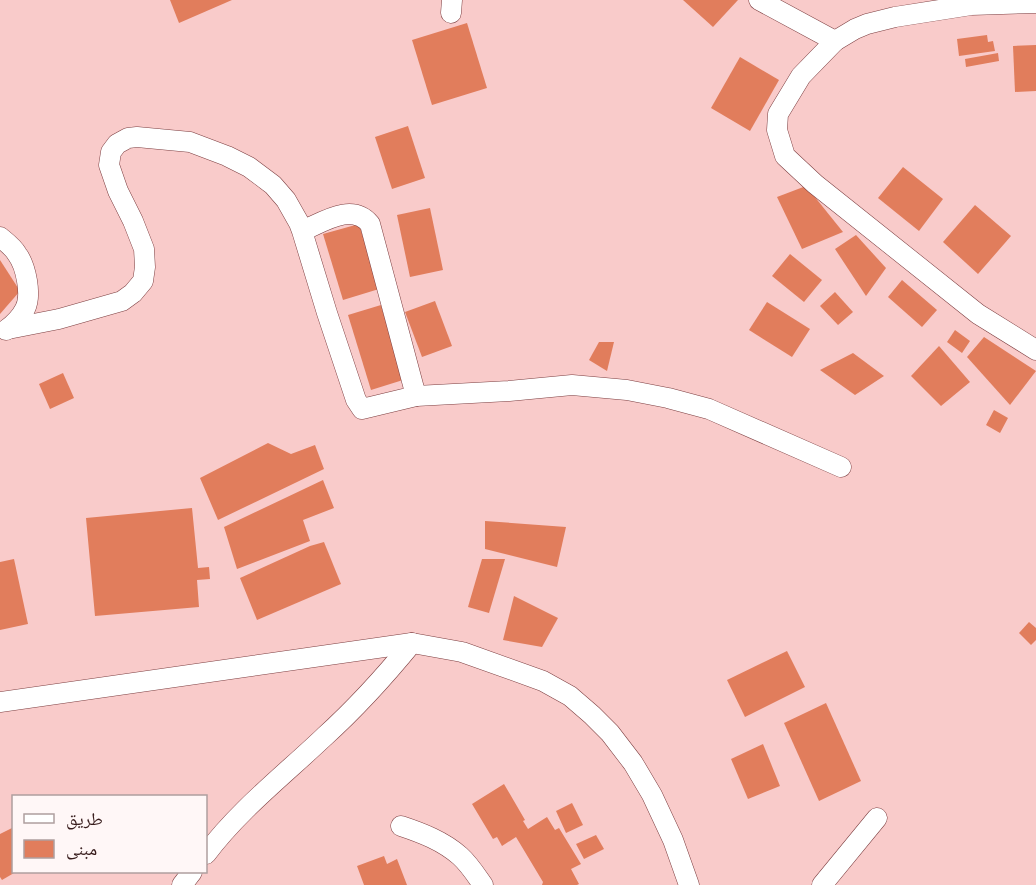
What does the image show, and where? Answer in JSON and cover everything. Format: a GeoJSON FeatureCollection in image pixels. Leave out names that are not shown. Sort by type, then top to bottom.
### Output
{"type":"FeatureCollection","features":[{"type":"Feature","properties":{"kind":"street"},"geometry":{"type":"LineString","coordinates":[[759,0],[835,41]]}},
{"type":"Feature","properties":{"kind":"street"},"geometry":{"type":"LineString","coordinates":[[1036,3],[894,8],[835,41],[801,76],[778,114],[777,130],[785,156],[814,184],[978,314],[1036,350]]}},
{"type":"Feature","properties":{"kind":"street"},"geometry":{"type":"LineString","coordinates":[[4,331],[59,319],[122,301],[133,293],[143,281],[144,249],[109,165],[111,152],[117,144],[128,138],[190,142],[249,167],[273,185],[286,200],[302,231],[356,400],[362,409],[416,396],[572,385],[627,390],[709,409],[841,467]]}},
{"type":"Feature","properties":{"kind":"street"},"geometry":{"type":"LineString","coordinates":[[302,231],[336,216],[353,213],[364,217],[370,224],[416,396]]}},
{"type":"Feature","properties":{"kind":"street"},"geometry":{"type":"LineString","coordinates":[[0,237],[16,252],[25,267],[28,290],[26,308],[19,318],[4,331]]}},
{"type":"Feature","properties":{"kind":"street"},"geometry":{"type":"LineString","coordinates":[[0,702],[412,643],[462,652],[543,681],[570,696],[610,733],[633,763],[652,795],[673,840],[689,885]]}},
{"type":"Feature","properties":{"kind":"street"},"geometry":{"type":"LineString","coordinates":[[207,853],[220,834],[382,680],[412,643]]}},
{"type":"Feature","properties":{"kind":"street"},"geometry":{"type":"LineString","coordinates":[[822,885],[877,818]]}},
{"type":"Feature","properties":{"kind":"street"},"geometry":{"type":"LineString","coordinates":[[401,826],[426,834],[451,849],[460,856],[483,885]]}},
{"type":"Feature","properties":{"kind":"street"},"geometry":{"type":"LineString","coordinates":[[182,885],[191,873]]}},
{"type":"Feature","properties":{"kind":"building"},"geometry":{"type":"Polygon","coordinates":[[[170,0],[232,0],[179,23],[170,0]]]}},
{"type":"Feature","properties":{"kind":"building"},"geometry":{"type":"Polygon","coordinates":[[[683,0],[738,0],[713,27],[683,0]]]}},
{"type":"Feature","properties":{"kind":"building"},"geometry":{"type":"Polygon","coordinates":[[[467,23],[487,88],[432,105],[412,40],[467,23]]]}},
{"type":"Feature","properties":{"kind":"building"},"geometry":{"type":"Polygon","coordinates":[[[987,35],[988,42],[993,41],[995,51],[959,56],[957,39],[987,35]]]}},
{"type":"Feature","properties":{"kind":"building"},"geometry":{"type":"Polygon","coordinates":[[[1036,45],[1036,91],[1015,92],[1013,46],[1036,45]]]}},
{"type":"Feature","properties":{"kind":"building"},"geometry":{"type":"Polygon","coordinates":[[[998,53],[999,61],[966,67],[965,59],[998,53]]]}},
{"type":"Feature","properties":{"kind":"building"},"geometry":{"type":"Polygon","coordinates":[[[740,57],[779,80],[750,131],[711,108],[740,57]]]}},
{"type":"Feature","properties":{"kind":"building"},"geometry":{"type":"Polygon","coordinates":[[[408,126],[425,178],[392,189],[375,137],[408,126]]]}},
{"type":"Feature","properties":{"kind":"building"},"geometry":{"type":"Polygon","coordinates":[[[903,167],[943,199],[919,231],[878,198],[903,167]]]}},
{"type":"Feature","properties":{"kind":"building"},"geometry":{"type":"Polygon","coordinates":[[[806,186],[843,232],[802,249],[777,197],[806,186]]]}},
{"type":"Feature","properties":{"kind":"building"},"geometry":{"type":"Polygon","coordinates":[[[975,205],[1011,236],[978,274],[943,242],[975,205]]]}},
{"type":"Feature","properties":{"kind":"building"},"geometry":{"type":"Polygon","coordinates":[[[430,208],[443,270],[410,277],[397,215],[430,208]]]}},
{"type":"Feature","properties":{"kind":"building"},"geometry":{"type":"Polygon","coordinates":[[[359,224],[379,289],[343,300],[323,234],[359,224]]]}},
{"type":"Feature","properties":{"kind":"building"},"geometry":{"type":"Polygon","coordinates":[[[856,235],[886,268],[866,296],[835,249],[856,235]]]}},
{"type":"Feature","properties":{"kind":"building"},"geometry":{"type":"Polygon","coordinates":[[[790,254],[822,280],[804,302],[772,276],[790,254]]]}},
{"type":"Feature","properties":{"kind":"building"},"geometry":{"type":"Polygon","coordinates":[[[0,260],[20,291],[0,314],[0,260]]]}},
{"type":"Feature","properties":{"kind":"building"},"geometry":{"type":"Polygon","coordinates":[[[902,280],[937,310],[922,327],[888,297],[902,280]]]}},
{"type":"Feature","properties":{"kind":"building"},"geometry":{"type":"Polygon","coordinates":[[[835,292],[853,312],[838,325],[820,306],[835,292]]]}},
{"type":"Feature","properties":{"kind":"building"},"geometry":{"type":"Polygon","coordinates":[[[435,301],[452,346],[422,357],[405,312],[435,301]]]}},
{"type":"Feature","properties":{"kind":"building"},"geometry":{"type":"Polygon","coordinates":[[[767,302],[810,329],[792,357],[749,330],[767,302]]]}},
{"type":"Feature","properties":{"kind":"building"},"geometry":{"type":"Polygon","coordinates":[[[381,305],[403,380],[371,390],[348,315],[381,305]]]}},
{"type":"Feature","properties":{"kind":"building"},"geometry":{"type":"Polygon","coordinates":[[[955,330],[970,341],[962,353],[947,342],[955,330]]]}},
{"type":"Feature","properties":{"kind":"building"},"geometry":{"type":"Polygon","coordinates":[[[984,337],[1036,371],[1010,405],[967,357],[984,337]]]}},
{"type":"Feature","properties":{"kind":"building"},"geometry":{"type":"Polygon","coordinates":[[[599,342],[614,342],[607,371],[589,360],[599,342]]]}},
{"type":"Feature","properties":{"kind":"building"},"geometry":{"type":"Polygon","coordinates":[[[939,346],[970,382],[941,406],[911,376],[939,346]]]}},
{"type":"Feature","properties":{"kind":"building"},"geometry":{"type":"Polygon","coordinates":[[[853,353],[884,376],[855,395],[820,370],[853,353]]]}},
{"type":"Feature","properties":{"kind":"building"},"geometry":{"type":"Polygon","coordinates":[[[63,373],[74,398],[50,409],[39,384],[63,373]]]}},
{"type":"Feature","properties":{"kind":"building"},"geometry":{"type":"Polygon","coordinates":[[[994,410],[1008,418],[1000,433],[986,425],[994,410]]]}},
{"type":"Feature","properties":{"kind":"building"},"geometry":{"type":"Polygon","coordinates":[[[268,443],[291,454],[315,445],[324,469],[218,520],[200,478],[268,443]]]}},
{"type":"Feature","properties":{"kind":"building"},"geometry":{"type":"Polygon","coordinates":[[[323,480],[334,508],[303,520],[310,541],[237,569],[224,527],[323,480]]]}},
{"type":"Feature","properties":{"kind":"building"},"geometry":{"type":"Polygon","coordinates":[[[192,508],[198,568],[209,567],[210,579],[197,580],[199,607],[95,616],[86,518],[192,508]]]}},
{"type":"Feature","properties":{"kind":"building"},"geometry":{"type":"Polygon","coordinates":[[[485,521],[566,527],[557,567],[485,549],[485,521]]]}},
{"type":"Feature","properties":{"kind":"building"},"geometry":{"type":"Polygon","coordinates":[[[324,542],[341,584],[257,620],[240,578],[310,546],[324,542]]]}},
{"type":"Feature","properties":{"kind":"building"},"geometry":{"type":"Polygon","coordinates":[[[14,559],[28,624],[0,630],[0,562],[14,559]]]}},
{"type":"Feature","properties":{"kind":"building"},"geometry":{"type":"Polygon","coordinates":[[[482,559],[505,559],[489,613],[468,607],[482,559]]]}},
{"type":"Feature","properties":{"kind":"building"},"geometry":{"type":"Polygon","coordinates":[[[514,596],[558,618],[542,647],[503,640],[514,596]]]}},
{"type":"Feature","properties":{"kind":"building"},"geometry":{"type":"Polygon","coordinates":[[[1029,622],[1036,628],[1036,640],[1031,645],[1019,633],[1029,622]]]}},
{"type":"Feature","properties":{"kind":"building"},"geometry":{"type":"Polygon","coordinates":[[[787,651],[805,687],[745,717],[727,680],[787,651]]]}},
{"type":"Feature","properties":{"kind":"building"},"geometry":{"type":"Polygon","coordinates":[[[826,703],[861,781],[819,801],[784,723],[826,703]]]}},
{"type":"Feature","properties":{"kind":"building"},"geometry":{"type":"Polygon","coordinates":[[[763,744],[780,786],[748,799],[731,759],[763,744]]]}},
{"type":"Feature","properties":{"kind":"building"},"geometry":{"type":"Polygon","coordinates":[[[504,784],[528,829],[547,817],[555,830],[559,828],[581,864],[571,869],[579,884],[542,885],[543,882],[516,837],[502,846],[497,837],[493,839],[472,804],[504,784]]]}},
{"type":"Feature","properties":{"kind":"building"},"geometry":{"type":"Polygon","coordinates":[[[572,803],[583,825],[566,833],[556,811],[572,803]]]}},
{"type":"Feature","properties":{"kind":"building"},"geometry":{"type":"Polygon","coordinates":[[[12,828],[12,873],[14,873],[2,880],[0,877],[0,834],[12,828]]]}},
{"type":"Feature","properties":{"kind":"building"},"geometry":{"type":"Polygon","coordinates":[[[596,835],[604,849],[584,859],[576,844],[596,835]]]}},
{"type":"Feature","properties":{"kind":"building"},"geometry":{"type":"Polygon","coordinates":[[[384,856],[387,864],[397,859],[407,885],[364,885],[357,866],[384,856]]]}}]}
